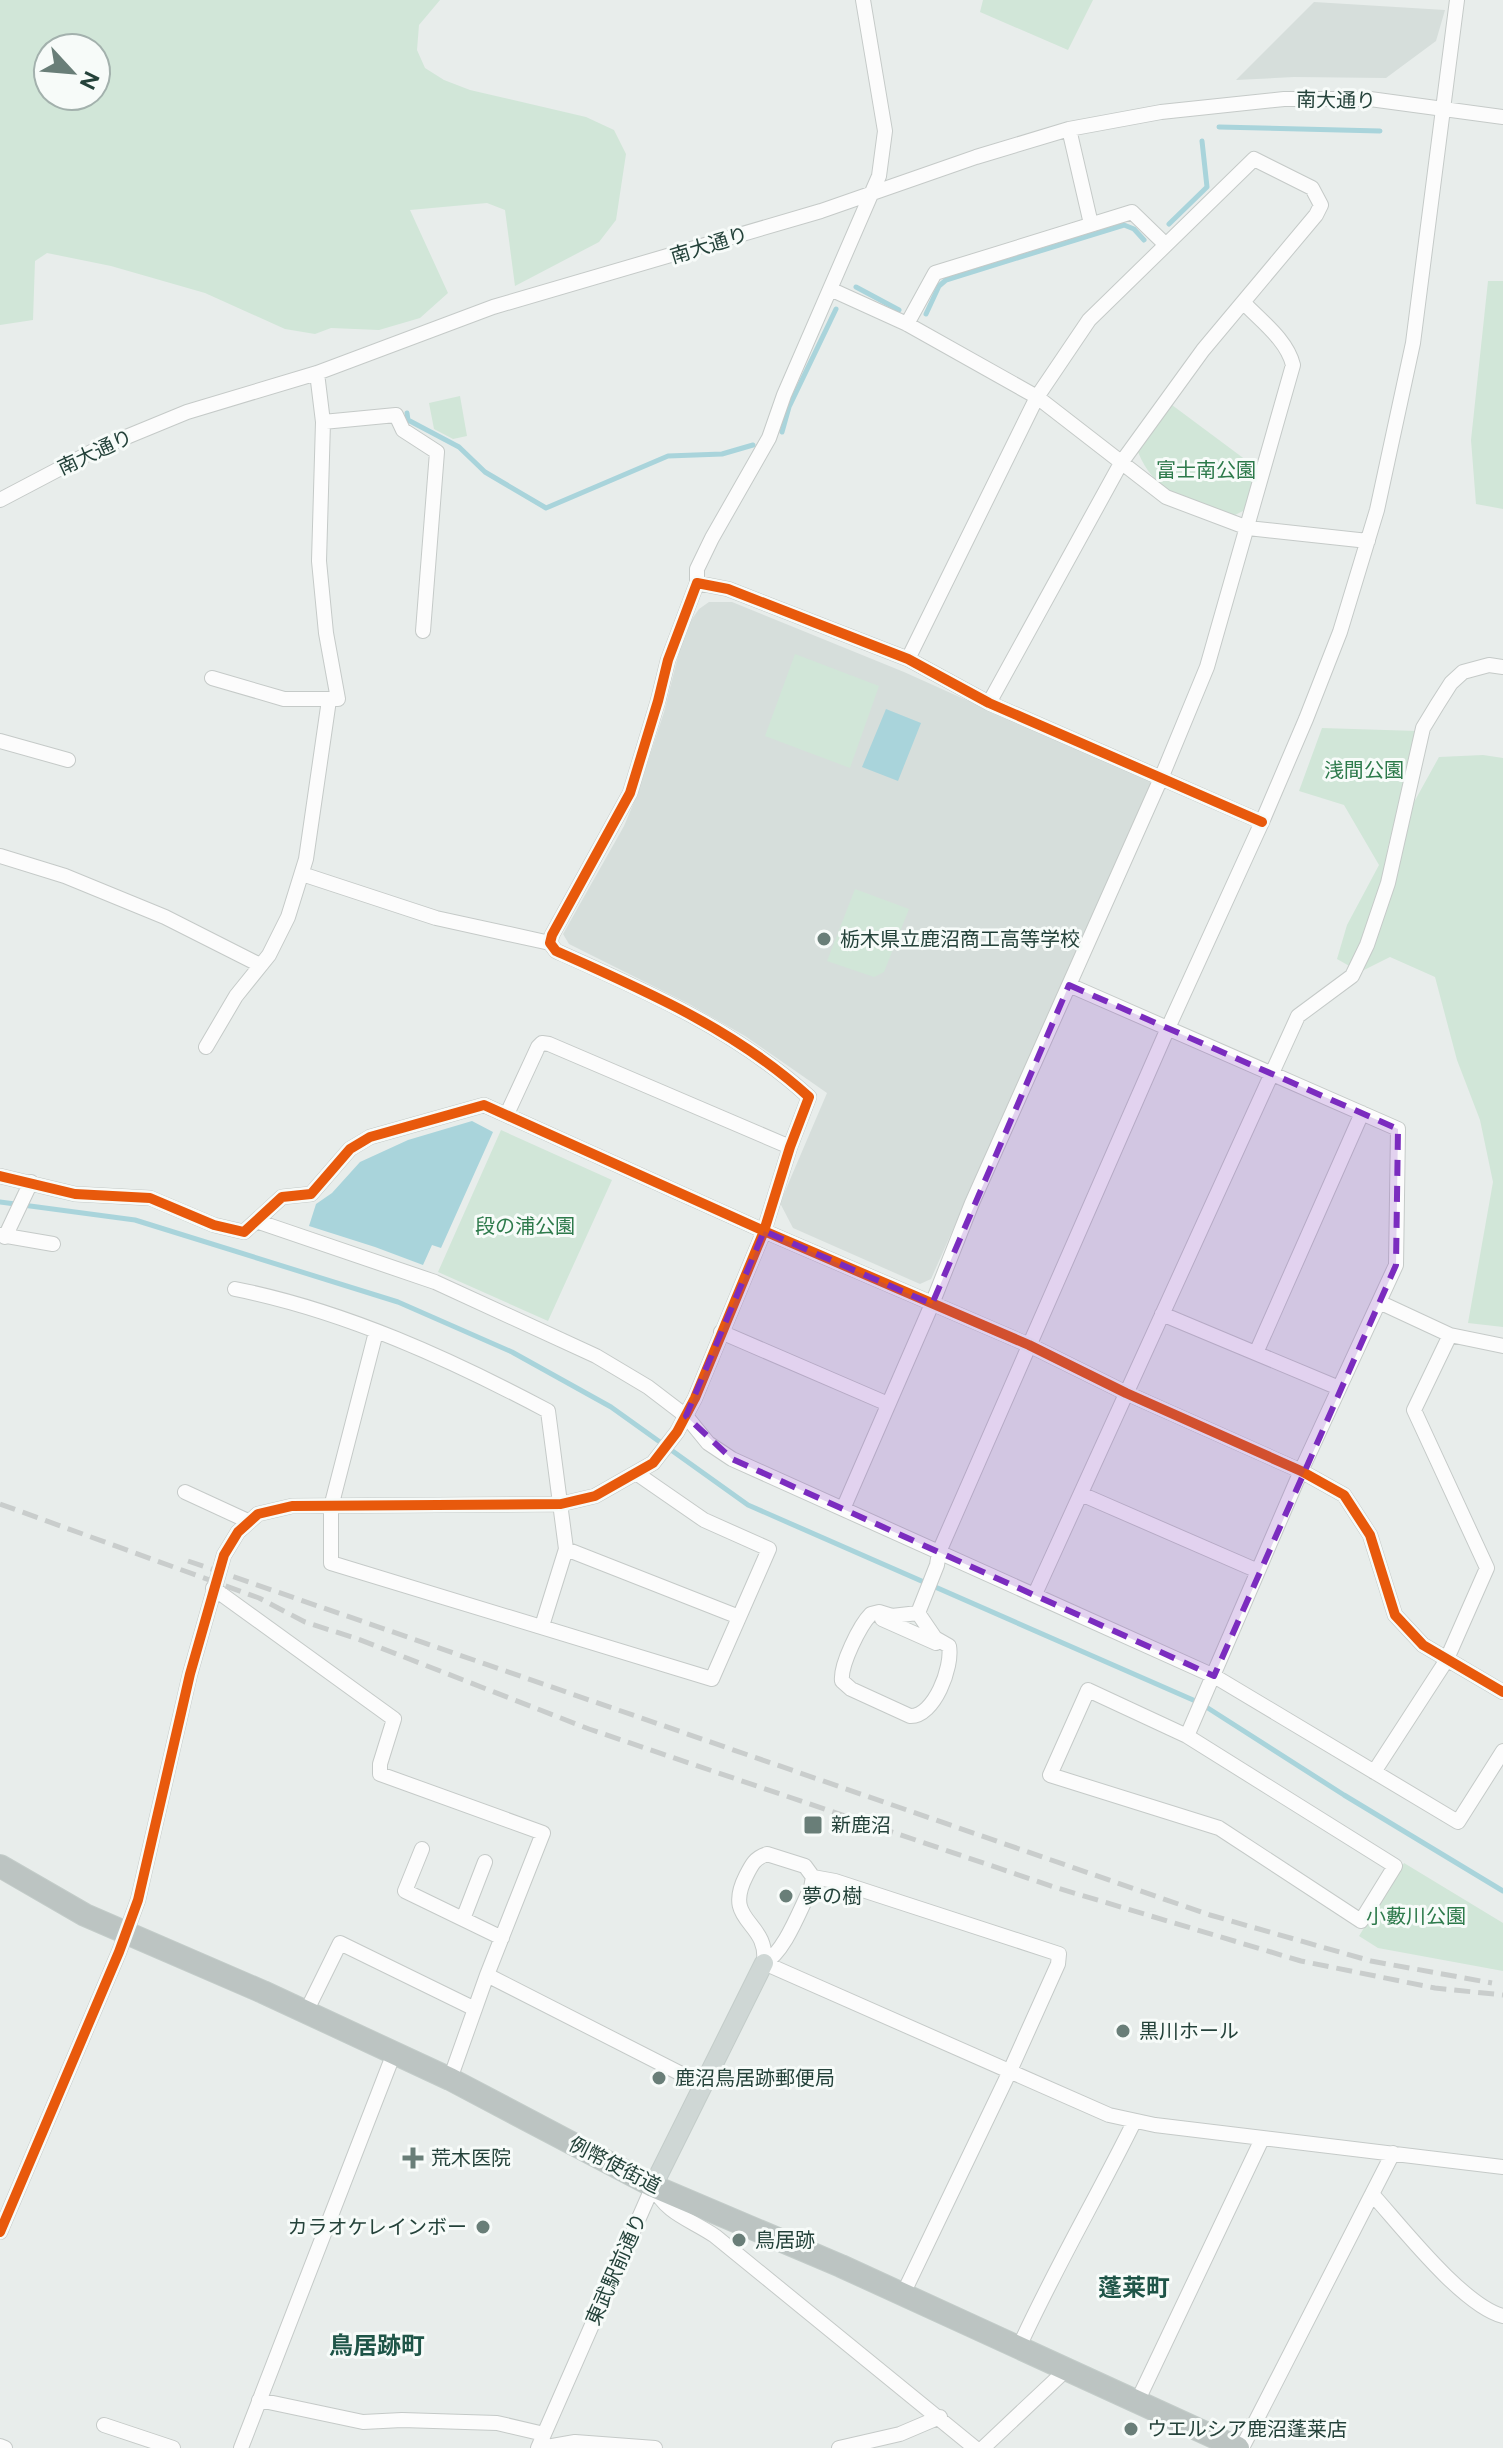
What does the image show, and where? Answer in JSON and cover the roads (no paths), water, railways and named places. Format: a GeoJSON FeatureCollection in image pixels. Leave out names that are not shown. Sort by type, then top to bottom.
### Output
{"type":"FeatureCollection","features":[{"type":"Feature","properties":{"kind":"highway","name":"例幣使街道"},"geometry":{"type":"LineString","coordinates":[[0,1866],[62,1904],[450,2079],[653,2186],[903,2294],[1240,2448]]}},
{"type":"Feature","properties":{"kind":"main road","name":"東武駅前通り"},"geometry":{"type":"LineString","coordinates":[[653,2186],[764,1963]]}},
{"type":"Feature","properties":{"kind":"street"},"geometry":{"type":"LineString","coordinates":[[550,943],[630,793],[668,660],[697,583],[697,569],[769,438],[784,395],[879,176],[885,131],[863,0]]}},
{"type":"Feature","properties":{"kind":"street"},"geometry":{"type":"LineString","coordinates":[[921,1607],[898,1617],[879,1612],[871,1614],[862,1625],[843,1667],[842,1681],[851,1689],[910,1716],[920,1716],[931,1707],[950,1665],[949,1646],[932,1635],[921,1607],[938,1558],[1168,1028],[1262,822],[1340,632],[1387,470],[1413,343],[1457,0]]}},
{"type":"Feature","properties":{"kind":"street","name":"南大通り"},"geometry":{"type":"LineString","coordinates":[[0,500],[97,449],[187,412],[317,373],[493,307],[806,216],[1069,129],[1161,112],[1284,99],[1370,99],[1503,117]]}},
{"type":"Feature","properties":{"kind":"street"},"geometry":{"type":"LineString","coordinates":[[1069,129],[1091,224]]}},
{"type":"Feature","properties":{"kind":"street"},"geometry":{"type":"LineString","coordinates":[[908,659],[1037,397],[1089,320],[1254,159],[1312,188],[1321,205],[1316,215],[1203,350],[1121,463],[989,703]]}},
{"type":"Feature","properties":{"kind":"street"},"geometry":{"type":"LineString","coordinates":[[907,324],[935,273],[1091,224],[1132,212],[1165,244]]}},
{"type":"Feature","properties":{"kind":"street"},"geometry":{"type":"LineString","coordinates":[[830,289],[907,324],[1037,397],[1166,497],[1248,528],[1368,541]]}},
{"type":"Feature","properties":{"kind":"street"},"geometry":{"type":"LineString","coordinates":[[843,1509],[972,1203],[1162,776],[1207,667],[1293,365],[1281,341],[1244,303]]}},
{"type":"Feature","properties":{"kind":"street"},"geometry":{"type":"LineString","coordinates":[[212,678],[284,699],[338,699],[326,633],[319,561],[323,422],[317,373]]}},
{"type":"Feature","properties":{"kind":"street"},"geometry":{"type":"LineString","coordinates":[[323,422],[396,415],[403,430],[437,452],[423,631]]}},
{"type":"Feature","properties":{"kind":"street"},"geometry":{"type":"LineString","coordinates":[[697,583],[728,589],[908,659],[989,703],[1262,822]]}},
{"type":"Feature","properties":{"kind":"street"},"geometry":{"type":"LineString","coordinates":[[1035,1594],[1298,1016],[1352,976],[1367,945],[1388,883],[1423,728],[1451,683],[1463,672],[1489,665],[1503,667]]}},
{"type":"Feature","properties":{"kind":"street"},"geometry":{"type":"LineString","coordinates":[[206,1047],[236,996],[269,955],[288,917],[302,874],[329,700]]}},
{"type":"Feature","properties":{"kind":"street"},"geometry":{"type":"LineString","coordinates":[[0,741],[68,760]]}},
{"type":"Feature","properties":{"kind":"street"},"geometry":{"type":"LineString","coordinates":[[0,856],[65,876],[165,917],[260,965]]}},
{"type":"Feature","properties":{"kind":"street"},"geometry":{"type":"LineString","coordinates":[[0,2232],[138,1900],[190,1674],[213,1588],[230,1544],[248,1521],[273,1508],[561,1504],[595,1496],[653,1463],[686,1416],[764,1231],[809,1097],[784,1074],[722,1031],[556,951],[550,943],[436,918],[302,874]]}},
{"type":"Feature","properties":{"kind":"street"},"geometry":{"type":"LineString","coordinates":[[1069,985],[1398,1129],[1396,1265],[1301,1471],[1187,1736]]}},
{"type":"Feature","properties":{"kind":"street"},"geometry":{"type":"LineString","coordinates":[[507,1114],[542,1043],[790,1147]]}},
{"type":"Feature","properties":{"kind":"street"},"geometry":{"type":"LineString","coordinates":[[0,1176],[29,1187],[75,1194],[150,1198],[214,1225],[244,1232],[282,1197],[311,1194],[350,1149],[370,1137],[484,1105],[764,1231],[1029,1345],[1126,1393],[1301,1471],[1344,1495],[1370,1535],[1395,1615],[1423,1645],[1503,1692]]}},
{"type":"Feature","properties":{"kind":"street"},"geometry":{"type":"LineString","coordinates":[[1256,1353],[1362,1113]]}},
{"type":"Feature","properties":{"kind":"street"},"geometry":{"type":"LineString","coordinates":[[29,1187],[5,1233],[53,1244]]}},
{"type":"Feature","properties":{"kind":"street"},"geometry":{"type":"LineString","coordinates":[[256,1221],[435,1282],[511,1314],[596,1356],[648,1387],[686,1416],[708,1443],[732,1459],[843,1509],[938,1558],[1035,1594],[1214,1676],[1458,1822],[1503,1751]]}},
{"type":"Feature","properties":{"kind":"street"},"geometry":{"type":"LineString","coordinates":[[235,1289],[310,1309],[376,1332],[476,1372],[548,1411],[566,1549],[542,1626]]}},
{"type":"Feature","properties":{"kind":"street"},"geometry":{"type":"LineString","coordinates":[[1379,1302],[1450,1335],[1503,1346]]}},
{"type":"Feature","properties":{"kind":"street"},"geometry":{"type":"LineString","coordinates":[[1162,1314],[1339,1388]]}},
{"type":"Feature","properties":{"kind":"street"},"geometry":{"type":"LineString","coordinates":[[376,1332],[331,1507],[331,1563],[712,1679],[769,1549],[704,1520],[636,1473]]}},
{"type":"Feature","properties":{"kind":"street"},"geometry":{"type":"LineString","coordinates":[[721,1332],[888,1404]]}},
{"type":"Feature","properties":{"kind":"street"},"geometry":{"type":"LineString","coordinates":[[1374,1772],[1446,1661],[1487,1568],[1414,1410],[1450,1335]]}},
{"type":"Feature","properties":{"kind":"street"},"geometry":{"type":"LineString","coordinates":[[185,1492],[248,1521]]}},
{"type":"Feature","properties":{"kind":"street"},"geometry":{"type":"LineString","coordinates":[[1081,1494],[1258,1571]]}},
{"type":"Feature","properties":{"kind":"street"},"geometry":{"type":"LineString","coordinates":[[566,1549],[739,1617]]}},
{"type":"Feature","properties":{"kind":"street"},"geometry":{"type":"LineString","coordinates":[[213,1588],[394,1719],[380,1764],[380,1774],[543,1833],[450,2079]]}},
{"type":"Feature","properties":{"kind":"street"},"geometry":{"type":"LineString","coordinates":[[862,1625],[882,1619],[950,1650]]}},
{"type":"Feature","properties":{"kind":"street"},"geometry":{"type":"LineString","coordinates":[[1088,1690],[1187,1736],[1395,1866],[1361,1921],[1219,1828],[1050,1775],[1088,1690]]}},
{"type":"Feature","properties":{"kind":"street"},"geometry":{"type":"LineString","coordinates":[[422,1849],[405,1891],[502,1938]]}},
{"type":"Feature","properties":{"kind":"street"},"geometry":{"type":"LineString","coordinates":[[764,1963],[765,1953],[759,1934],[744,1917],[738,1900],[741,1885],[753,1862],[762,1855],[773,1854],[805,1866],[813,1877],[849,1885],[1059,1954],[1058,1964],[1009,2073],[903,2294]]}},
{"type":"Feature","properties":{"kind":"street"},"geometry":{"type":"LineString","coordinates":[[463,1919],[485,1862]]}},
{"type":"Feature","properties":{"kind":"street"},"geometry":{"type":"LineString","coordinates":[[764,1963],[772,1959],[790,1930],[811,1888],[813,1877]]}},
{"type":"Feature","properties":{"kind":"street"},"geometry":{"type":"LineString","coordinates":[[759,1934],[774,1935],[790,1930]]}},
{"type":"Feature","properties":{"kind":"street"},"geometry":{"type":"LineString","coordinates":[[306,2012],[340,1943],[475,2009]]}},
{"type":"Feature","properties":{"kind":"street"},"geometry":{"type":"LineString","coordinates":[[764,1963],[1088,2108],[1134,2122],[1503,2167]]}},
{"type":"Feature","properties":{"kind":"street"},"geometry":{"type":"LineString","coordinates":[[487,1975],[703,2085]]}},
{"type":"Feature","properties":{"kind":"street"},"geometry":{"type":"LineString","coordinates":[[241,2448],[394,2053]]}},
{"type":"Feature","properties":{"kind":"street"},"geometry":{"type":"LineString","coordinates":[[1019,2347],[1134,2122]]}},
{"type":"Feature","properties":{"kind":"street"},"geometry":{"type":"LineString","coordinates":[[1137,2402],[1262,2139]]}},
{"type":"Feature","properties":{"kind":"street"},"geometry":{"type":"LineString","coordinates":[[1240,2448],[1393,2153]]}},
{"type":"Feature","properties":{"kind":"street"},"geometry":{"type":"LineString","coordinates":[[653,2186],[659,2201],[667,2208],[715,2236],[975,2448]]}},
{"type":"Feature","properties":{"kind":"street","name":"東武駅前通り"},"geometry":{"type":"LineString","coordinates":[[541,2443],[653,2186]]}},
{"type":"Feature","properties":{"kind":"street"},"geometry":{"type":"LineString","coordinates":[[1372,2194],[1441,2270],[1478,2303],[1503,2316]]}},
{"type":"Feature","properties":{"kind":"street"},"geometry":{"type":"LineString","coordinates":[[983,2448],[1067,2369]]}},
{"type":"Feature","properties":{"kind":"street"},"geometry":{"type":"LineString","coordinates":[[259,2400],[363,2422],[497,2423],[541,2443],[575,2442],[655,2448]]}},
{"type":"Feature","properties":{"kind":"street"},"geometry":{"type":"LineString","coordinates":[[839,2448],[900,2434],[940,2417]]}},
{"type":"Feature","properties":{"kind":"street"},"geometry":{"type":"LineString","coordinates":[[104,2425],[173,2448]]}},
{"type":"Feature","properties":{"kind":"water"},"geometry":{"type":"Polygon","coordinates":[[[886,709],[921,723],[898,781],[862,767],[886,709]]]}},
{"type":"Feature","properties":{"kind":"water"},"geometry":{"type":"Polygon","coordinates":[[[472,1121],[493,1132],[441,1248],[432,1245],[423,1265],[309,1226],[316,1204],[332,1193],[360,1162],[408,1140],[472,1121]]]}},
{"type":"Feature","properties":{"kind":"waterway"},"geometry":{"type":"LineString","coordinates":[[1219,127],[1380,131]]}},
{"type":"Feature","properties":{"kind":"waterway"},"geometry":{"type":"LineString","coordinates":[[1169,224],[1207,187],[1202,141]]}},
{"type":"Feature","properties":{"kind":"waterway"},"geometry":{"type":"LineString","coordinates":[[926,314],[939,286],[946,280],[1124,225],[1134,229],[1144,240]]}},
{"type":"Feature","properties":{"kind":"waterway"},"geometry":{"type":"LineString","coordinates":[[856,287],[899,310]]}},
{"type":"Feature","properties":{"kind":"waterway"},"geometry":{"type":"LineString","coordinates":[[782,432],[789,407],[836,309]]}},
{"type":"Feature","properties":{"kind":"waterway"},"geometry":{"type":"LineString","coordinates":[[407,413],[408,420],[459,447],[485,472],[546,508],[668,456],[722,454],[753,445]]}},
{"type":"Feature","properties":{"kind":"waterway"},"geometry":{"type":"LineString","coordinates":[[0,1202],[135,1220],[398,1302],[512,1352],[611,1407],[748,1505],[1200,1703],[1503,1891]]}},
{"type":"Feature","properties":{"kind":"railway"},"geometry":{"type":"LineString","coordinates":[[0,1504],[259,1598],[305,1622],[358,1639],[589,1729],[1054,1887],[1301,1961],[1435,1988],[1503,1995]]}},
{"type":"Feature","properties":{"kind":"railway"},"geometry":{"type":"LineString","coordinates":[[188,1561],[1210,1915],[1371,1961],[1492,1983]]}},
{"type":"Feature","properties":{"kind":"place","name":"栃木県立鹿沼商工高等学校"},"geometry":{"type":"Point","coordinates":[824,939]}},
{"type":"Feature","properties":{"kind":"place","name":"新鹿沼"},"geometry":{"type":"Point","coordinates":[813,1825]}},
{"type":"Feature","properties":{"kind":"place","name":"夢の樹"},"geometry":{"type":"Point","coordinates":[786,1896]}},
{"type":"Feature","properties":{"kind":"place","name":"黒川ホール"},"geometry":{"type":"Point","coordinates":[1123,2031]}},
{"type":"Feature","properties":{"kind":"place","name":"鹿沼鳥居跡郵便局"},"geometry":{"type":"Point","coordinates":[659,2078]}},
{"type":"Feature","properties":{"kind":"place","name":"荒木医院"},"geometry":{"type":"Point","coordinates":[413,2158]}},
{"type":"Feature","properties":{"kind":"place","name":"カラオケレインボー"},"geometry":{"type":"Point","coordinates":[483,2227]}},
{"type":"Feature","properties":{"kind":"place","name":"鳥居跡"},"geometry":{"type":"Point","coordinates":[739,2240]}},
{"type":"Feature","properties":{"kind":"place","name":"ウエルシア鹿沼蓬莱店"},"geometry":{"type":"Point","coordinates":[1131,2429]}},
{"type":"Feature","properties":{"kind":"district","name":"蓬莱町"},"geometry":{"type":"Point","coordinates":[1134,2288]}},
{"type":"Feature","properties":{"kind":"district","name":"鳥居跡町"},"geometry":{"type":"Point","coordinates":[377,2346]}},
{"type":"Feature","properties":{"kind":"park label","name":"富士南公園"},"geometry":{"type":"Point","coordinates":[1206,470]}},
{"type":"Feature","properties":{"kind":"park label","name":"浅間公園"},"geometry":{"type":"Point","coordinates":[1364,770]}},
{"type":"Feature","properties":{"kind":"park label","name":"段の浦公園"},"geometry":{"type":"Point","coordinates":[525,1226]}},
{"type":"Feature","properties":{"kind":"park label","name":"小藪川公園"},"geometry":{"type":"Point","coordinates":[1416,1916]}}]}
